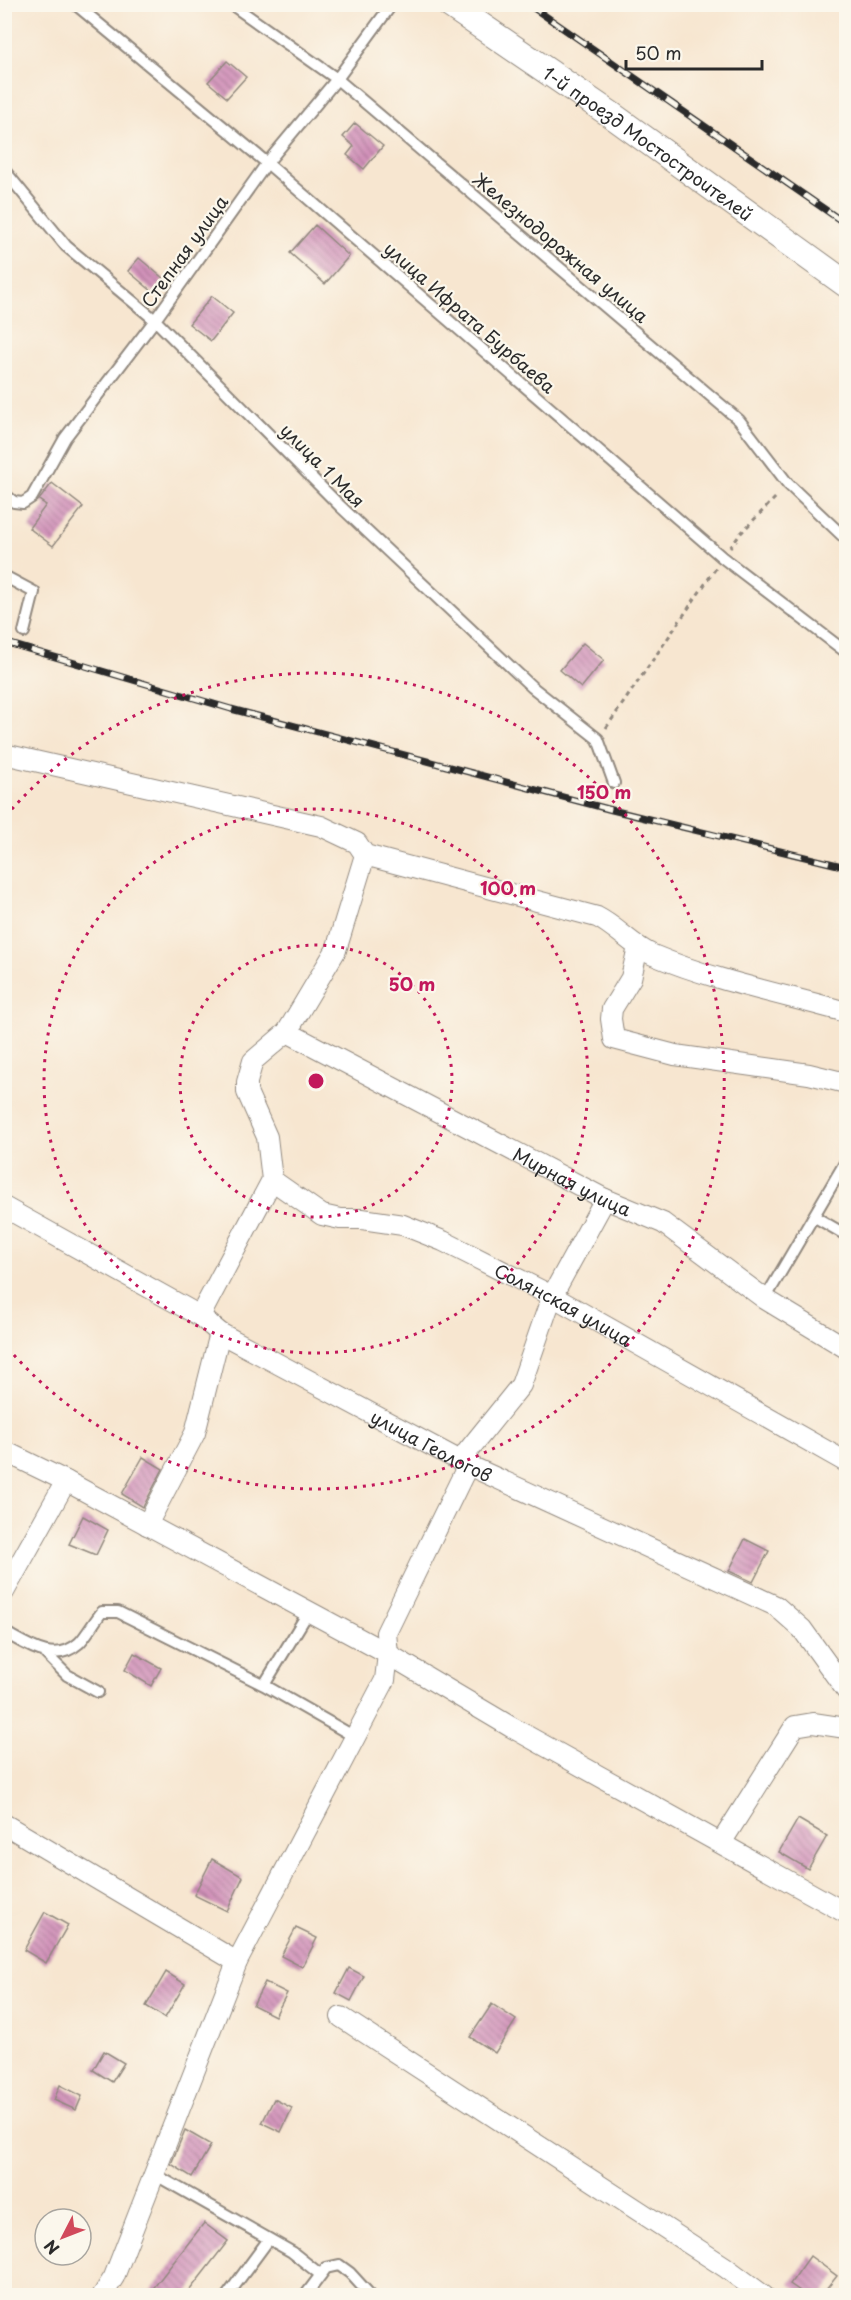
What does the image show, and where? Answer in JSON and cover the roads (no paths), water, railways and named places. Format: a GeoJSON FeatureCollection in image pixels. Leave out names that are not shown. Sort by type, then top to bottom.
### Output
{"type":"FeatureCollection","features":[{"type":"Feature","properties":{"kind":"street","name":"1-й проезд Мостостроителей"},"geometry":{"type":"LineString","coordinates":[[449,4],[613,116],[846,284]]}},
{"type":"Feature","properties":{"kind":"street"},"geometry":{"type":"LineString","coordinates":[[4,754],[321,826],[357,843],[365,855],[597,917],[611,924],[638,947],[651,954],[694,970],[846,1012]]}},
{"type":"Feature","properties":{"kind":"street"},"geometry":{"type":"LineString","coordinates":[[200,1316],[272,1180],[267,1137],[250,1102],[247,1082],[253,1061],[287,1032],[336,950],[365,855]]}},
{"type":"Feature","properties":{"kind":"street"},"geometry":{"type":"LineString","coordinates":[[638,947],[630,978],[612,1009],[614,1039],[675,1055],[809,1074],[846,1083]]}},
{"type":"Feature","properties":{"kind":"street","name":"Мирная улица"},"geometry":{"type":"LineString","coordinates":[[287,1032],[605,1199],[663,1223],[765,1299],[846,1348]]}},
{"type":"Feature","properties":{"kind":"street","name":"Солянская улица"},"geometry":{"type":"LineString","coordinates":[[272,1180],[322,1215],[403,1226],[443,1241],[552,1296],[846,1462]]}},
{"type":"Feature","properties":{"kind":"street"},"geometry":{"type":"LineString","coordinates":[[102,2295],[114,2277],[237,1962],[385,1680],[388,1654],[387,1633],[468,1465],[467,1452],[522,1385],[552,1296],[605,1199]]}},
{"type":"Feature","properties":{"kind":"street","name":"улица Геологов"},"geometry":{"type":"LineString","coordinates":[[4,1207],[200,1316],[220,1333],[468,1465],[776,1606],[802,1629],[846,1690]]}},
{"type":"Feature","properties":{"kind":"street"},"geometry":{"type":"LineString","coordinates":[[147,1525],[195,1433],[220,1333]]}},
{"type":"Feature","properties":{"kind":"street"},"geometry":{"type":"LineString","coordinates":[[4,1451],[66,1481],[388,1654],[511,1727],[846,1912]]}},
{"type":"Feature","properties":{"kind":"street"},"geometry":{"type":"LineString","coordinates":[[4,1592],[66,1481]]}},
{"type":"Feature","properties":{"kind":"street"},"geometry":{"type":"LineString","coordinates":[[721,1843],[795,1726],[813,1723],[846,1728]]}},
{"type":"Feature","properties":{"kind":"street"},"geometry":{"type":"LineString","coordinates":[[4,1824],[237,1962]]}},
{"type":"Feature","properties":{"kind":"street"},"geometry":{"type":"LineString","coordinates":[[341,2017],[725,2266],[764,2295]]}},
{"type":"Feature","properties":{"kind":"lane","name":"улица Ифрата Бурбаева"},"geometry":{"type":"LineString","coordinates":[[75,4],[267,163],[723,558],[846,652]]}},
{"type":"Feature","properties":{"kind":"lane","name":"Железнодорожная улица"},"geometry":{"type":"LineString","coordinates":[[231,4],[337,79],[739,420],[788,484],[846,539]]}},
{"type":"Feature","properties":{"kind":"lane","name":"Степная улица"},"geometry":{"type":"LineString","coordinates":[[4,494],[14,502],[23,503],[32,497],[65,438],[155,320],[267,163],[337,79],[392,4]]}},
{"type":"Feature","properties":{"kind":"lane","name":"улица 1 Мая"},"geometry":{"type":"LineString","coordinates":[[4,170],[66,246],[155,320],[340,506],[532,687],[598,739],[614,783]]}},
{"type":"Feature","properties":{"kind":"lane"},"geometry":{"type":"LineString","coordinates":[[4,576],[34,592],[24,632]]}},
{"type":"Feature","properties":{"kind":"lane"},"geometry":{"type":"LineString","coordinates":[[765,1299],[846,1161]]}},
{"type":"Feature","properties":{"kind":"lane"},"geometry":{"type":"LineString","coordinates":[[815,1217],[846,1235]]}},
{"type":"Feature","properties":{"kind":"lane"},"geometry":{"type":"LineString","coordinates":[[264,1685],[309,1611]]}},
{"type":"Feature","properties":{"kind":"lane"},"geometry":{"type":"LineString","coordinates":[[46,1654],[65,1651],[80,1642],[90,1625],[102,1612],[118,1612],[264,1685],[355,1737]]}},
{"type":"Feature","properties":{"kind":"lane"},"geometry":{"type":"LineString","coordinates":[[4,1632],[46,1654],[68,1675],[98,1692]]}},
{"type":"Feature","properties":{"kind":"lane"},"geometry":{"type":"LineString","coordinates":[[154,2174],[292,2252],[321,2275]]}},
{"type":"Feature","properties":{"kind":"lane"},"geometry":{"type":"LineString","coordinates":[[227,2295],[269,2239]]}},
{"type":"Feature","properties":{"kind":"lane"},"geometry":{"type":"LineString","coordinates":[[305,2295],[326,2268],[339,2265],[371,2295]]}},
{"type":"Feature","properties":{"kind":"railway"},"geometry":{"type":"LineString","coordinates":[[528,4],[846,224]]}},
{"type":"Feature","properties":{"kind":"railway"},"geometry":{"type":"LineString","coordinates":[[4,642],[231,709],[612,810],[846,867]]}}]}
